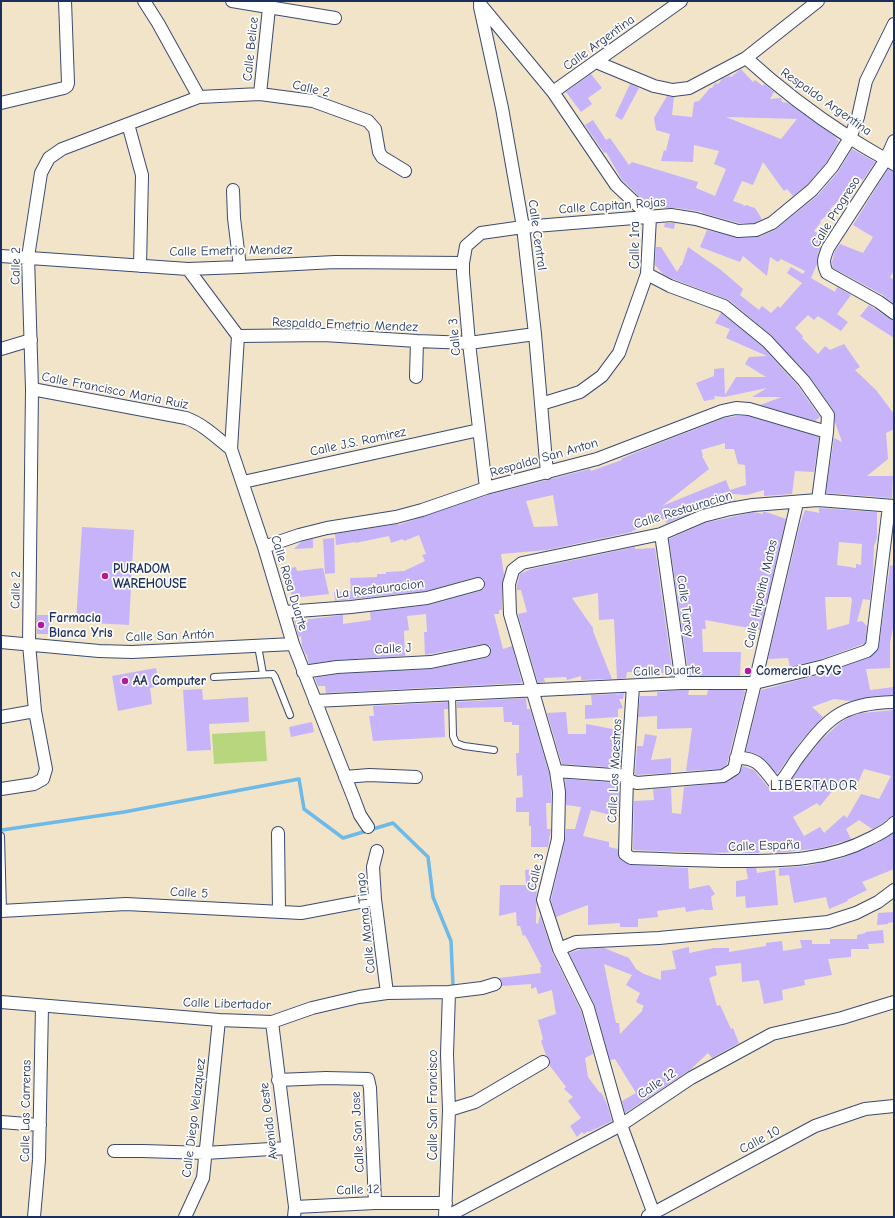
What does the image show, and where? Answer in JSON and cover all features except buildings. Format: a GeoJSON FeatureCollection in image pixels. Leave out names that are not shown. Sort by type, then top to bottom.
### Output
{"type":"FeatureCollection","features":[{"type":"Feature","properties":{"kind":"street"},"geometry":{"type":"LineString","coordinates":[[1,103],[67,86],[65,1]]}},
{"type":"Feature","properties":{"kind":"street"},"geometry":{"type":"LineString","coordinates":[[144,1],[162,29],[199,97]]}},
{"type":"Feature","properties":{"kind":"street"},"geometry":{"type":"LineString","coordinates":[[232,1],[335,18]]}},
{"type":"Feature","properties":{"kind":"street","name":"Calle Argentina"},"geometry":{"type":"LineString","coordinates":[[553,92],[681,1]]}},
{"type":"Feature","properties":{"kind":"street"},"geometry":{"type":"LineString","coordinates":[[596,62],[654,86],[673,90],[689,88],[746,58],[818,1]]}},
{"type":"Feature","properties":{"kind":"street","name":"Calle 1ra"},"geometry":{"type":"LineString","coordinates":[[479,3],[553,92],[616,185],[650,217],[647,274],[670,286],[724,306],[767,341],[804,381],[828,415],[827,432]]}},
{"type":"Feature","properties":{"kind":"street","name":"Calle Central"},"geometry":{"type":"LineString","coordinates":[[479,3],[502,108],[523,227],[535,334],[547,473]]}},
{"type":"Feature","properties":{"kind":"street","name":"Calle Belice"},"geometry":{"type":"LineString","coordinates":[[260,94],[269,8]]}},
{"type":"Feature","properties":{"kind":"street","name":"Calle Capitan Rojas"},"geometry":{"type":"LineString","coordinates":[[523,227],[671,215],[696,219],[738,231],[747,232],[765,228],[812,190],[832,167],[850,138],[858,117],[866,81],[894,24]]}},
{"type":"Feature","properties":{"kind":"street","name":"Respaldo Argentina"},"geometry":{"type":"LineString","coordinates":[[746,58],[772,82],[850,138],[890,161]]}},
{"type":"Feature","properties":{"kind":"street","name":"Calle 2"},"geometry":{"type":"LineString","coordinates":[[1,789],[34,784],[43,779],[46,769],[35,711],[29,644],[32,389],[28,257],[41,173],[49,158],[62,149],[199,97],[260,94],[313,101],[368,121],[375,129],[379,152],[382,157],[405,171]]}},
{"type":"Feature","properties":{"kind":"street"},"geometry":{"type":"LineString","coordinates":[[128,124],[142,175],[140,266]]}},
{"type":"Feature","properties":{"kind":"street","name":"Calle Progreso"},"geometry":{"type":"LineString","coordinates":[[894,141],[890,161],[828,248],[823,258],[827,273],[878,302],[894,313]]}},
{"type":"Feature","properties":{"kind":"street"},"geometry":{"type":"LineString","coordinates":[[233,190],[234,218],[240,267]]}},
{"type":"Feature","properties":{"kind":"street","name":"Calle 3"},"geometry":{"type":"LineString","coordinates":[[486,488],[469,343],[463,263],[466,246],[481,233],[523,227]]}},
{"type":"Feature","properties":{"kind":"street","name":"Calle Emetrio Mendez"},"geometry":{"type":"LineString","coordinates":[[1,256],[188,269],[335,262],[463,263]]}},
{"type":"Feature","properties":{"kind":"street"},"geometry":{"type":"LineString","coordinates":[[188,269],[238,336]]}},
{"type":"Feature","properties":{"kind":"street"},"geometry":{"type":"LineString","coordinates":[[541,404],[580,392],[602,376],[619,353],[647,274]]}},
{"type":"Feature","properties":{"kind":"street","name":"Respaldo Emetrio Mendez"},"geometry":{"type":"LineString","coordinates":[[238,336],[324,335],[469,343],[535,334]]}},
{"type":"Feature","properties":{"kind":"street","name":"Calle Rosa Duarte"},"geometry":{"type":"LineString","coordinates":[[238,336],[231,449],[285,612],[293,644],[303,672],[360,815],[368,828]]}},
{"type":"Feature","properties":{"kind":"street"},"geometry":{"type":"LineString","coordinates":[[1,348],[31,340]]}},
{"type":"Feature","properties":{"kind":"street"},"geometry":{"type":"LineString","coordinates":[[416,377],[417,341]]}},
{"type":"Feature","properties":{"kind":"street","name":"Calle Francisco Maria Ruiz"},"geometry":{"type":"LineString","coordinates":[[32,389],[186,418],[195,421],[231,449]]}},
{"type":"Feature","properties":{"kind":"street","name":"Respaldo San Anton"},"geometry":{"type":"LineString","coordinates":[[264,547],[299,535],[327,528],[403,515],[422,510],[486,488],[597,459],[722,411],[736,408],[749,409],[827,432]]}},
{"type":"Feature","properties":{"kind":"street","name":"Calle J.S. Ramirez"},"geometry":{"type":"LineString","coordinates":[[243,482],[479,430]]}},
{"type":"Feature","properties":{"kind":"street"},"geometry":{"type":"LineString","coordinates":[[827,432],[818,500],[892,506]]}},
{"type":"Feature","properties":{"kind":"street","name":"Calle Restauracion"},"geometry":{"type":"LineString","coordinates":[[513,570],[522,563],[661,534],[703,516],[730,509],[752,505],[818,500]]}},
{"type":"Feature","properties":{"kind":"street","name":"Calle Hipolita Matos"},"geometry":{"type":"LineString","coordinates":[[556,771],[627,776],[630,781],[637,783],[723,776],[734,769],[756,683],[797,502]]}},
{"type":"Feature","properties":{"kind":"street","name":"Calle Duarte"},"geometry":{"type":"LineString","coordinates":[[315,701],[682,683],[756,683],[824,666],[870,649],[872,646],[892,506]]}},
{"type":"Feature","properties":{"kind":"street","name":"Calle Turey"},"geometry":{"type":"LineString","coordinates":[[661,534],[682,683]]}},
{"type":"Feature","properties":{"kind":"street","name":"Calle 3"},"geometry":{"type":"LineString","coordinates":[[513,570],[509,584],[510,614],[556,771],[559,792],[558,839],[543,900],[560,949],[588,1008],[621,1124],[652,1216]]}},
{"type":"Feature","properties":{"kind":"street","name":"La Restauracion"},"geometry":{"type":"LineString","coordinates":[[285,612],[351,607],[427,598],[478,584]]}},
{"type":"Feature","properties":{"kind":"street","name":"Calle San Antón"},"geometry":{"type":"LineString","coordinates":[[1,642],[99,651],[132,652],[293,644]]}},
{"type":"Feature","properties":{"kind":"street","name":"Calle J"},"geometry":{"type":"LineString","coordinates":[[303,672],[337,667],[431,662],[484,651]]}},
{"type":"Feature","properties":{"kind":"street","name":"Calle Los Maestros"},"geometry":{"type":"LineString","coordinates":[[628,856],[625,854],[627,776],[633,686]]}},
{"type":"Feature","properties":{"kind":"street"},"geometry":{"type":"LineString","coordinates":[[736,758],[753,760],[763,768],[774,782],[780,783],[807,746],[834,717],[851,708],[875,702],[894,702]]}},
{"type":"Feature","properties":{"kind":"street"},"geometry":{"type":"LineString","coordinates":[[1,717],[35,711]]}},
{"type":"Feature","properties":{"kind":"street"},"geometry":{"type":"LineString","coordinates":[[345,777],[369,775],[416,777]]}},
{"type":"Feature","properties":{"kind":"street","name":"Calle España"},"geometry":{"type":"LineString","coordinates":[[628,856],[631,858],[729,861],[768,861],[814,858],[866,841],[889,828],[894,823]]}},
{"type":"Feature","properties":{"kind":"street"},"geometry":{"type":"LineString","coordinates":[[278,833],[279,912]]}},
{"type":"Feature","properties":{"kind":"street","name":"Calle Mama Tingo"},"geometry":{"type":"LineString","coordinates":[[377,851],[373,866],[375,899],[387,993]]}},
{"type":"Feature","properties":{"kind":"street"},"geometry":{"type":"LineString","coordinates":[[560,949],[576,942],[659,938],[828,922],[856,914],[878,902],[894,890]]}},
{"type":"Feature","properties":{"kind":"street","name":"Calle 5"},"geometry":{"type":"LineString","coordinates":[[2,911],[126,904],[301,913],[375,899]]}},
{"type":"Feature","properties":{"kind":"street","name":"Calle Libertador"},"geometry":{"type":"LineString","coordinates":[[1,1002],[220,1020],[272,1022],[312,1008],[359,997],[387,993],[449,992],[482,988],[495,984]]}},
{"type":"Feature","properties":{"kind":"street","name":"Calle San Francisco"},"geometry":{"type":"LineString","coordinates":[[446,1217],[450,1110],[447,1054],[449,992]]}},
{"type":"Feature","properties":{"kind":"street","name":"Calle 12"},"geometry":{"type":"LineString","coordinates":[[446,1217],[621,1124],[692,1078],[772,1034],[842,1018],[894,1002]]}},
{"type":"Feature","properties":{"kind":"street","name":"Calle Las Carreras"},"geometry":{"type":"LineString","coordinates":[[34,1217],[39,1160],[42,1006]]}},
{"type":"Feature","properties":{"kind":"street","name":"Calle Diego Velazquez"},"geometry":{"type":"LineString","coordinates":[[185,1217],[203,1178],[220,1020]]}},
{"type":"Feature","properties":{"kind":"street","name":"Avenida Oeste"},"geometry":{"type":"LineString","coordinates":[[272,1022],[295,1212]]}},
{"type":"Feature","properties":{"kind":"street"},"geometry":{"type":"LineString","coordinates":[[450,1110],[475,1102],[543,1062]]}},
{"type":"Feature","properties":{"kind":"street","name":"Calle San Jose"},"geometry":{"type":"LineString","coordinates":[[278,1080],[334,1078],[368,1079],[370,1088],[375,1202]]}},
{"type":"Feature","properties":{"kind":"street","name":"Calle 10"},"geometry":{"type":"LineString","coordinates":[[652,1216],[815,1126],[865,1109],[894,1106]]}},
{"type":"Feature","properties":{"kind":"street"},"geometry":{"type":"LineString","coordinates":[[1,1122],[40,1125]]}},
{"type":"Feature","properties":{"kind":"street"},"geometry":{"type":"LineString","coordinates":[[114,1152],[143,1151],[205,1153],[287,1148]]}},
{"type":"Feature","properties":{"kind":"street","name":"Calle 12"},"geometry":{"type":"LineString","coordinates":[[295,1212],[375,1202],[446,1203]]}},
{"type":"Feature","properties":{"kind":"lane"},"geometry":{"type":"LineString","coordinates":[[258,646],[263,674]]}},
{"type":"Feature","properties":{"kind":"lane"},"geometry":{"type":"LineString","coordinates":[[214,677],[272,674],[275,677],[290,715]]}},
{"type":"Feature","properties":{"kind":"lane"},"geometry":{"type":"LineString","coordinates":[[452,694],[453,736],[456,743],[464,746],[494,750]]}},
{"type":"Feature","properties":{"kind":"lane"},"geometry":{"type":"LineString","coordinates":[[1,836],[2,911]]}},
{"type":"Feature","properties":{"kind":"green space"},"geometry":{"type":"Polygon","coordinates":[[[265,731],[267,761],[214,764],[212,734],[265,731]]]}},
{"type":"Feature","properties":{"kind":"waterway"},"geometry":{"type":"LineString","coordinates":[[2,830],[124,812],[299,779],[304,809],[343,838],[393,823],[428,857],[433,897],[451,941],[453,986]]}},
{"type":"Feature","properties":{"kind":"place","name":"PURADOM WAREHOUSE"},"geometry":{"type":"Point","coordinates":[105,576]}},
{"type":"Feature","properties":{"kind":"place","name":"Farmacia Blanca Yris"},"geometry":{"type":"Point","coordinates":[41,625]}},
{"type":"Feature","properties":{"kind":"place","name":"Comercial GYG"},"geometry":{"type":"Point","coordinates":[748,671]}},
{"type":"Feature","properties":{"kind":"place","name":"AA Computer"},"geometry":{"type":"Point","coordinates":[125,681]}},
{"type":"Feature","properties":{"kind":"district","name":"LIBERTADOR"},"geometry":{"type":"Point","coordinates":[814,786]}}]}
